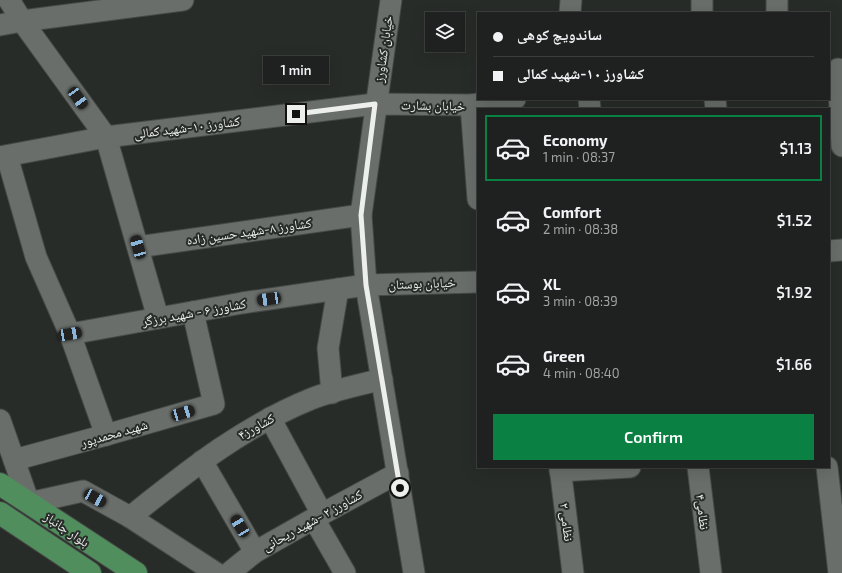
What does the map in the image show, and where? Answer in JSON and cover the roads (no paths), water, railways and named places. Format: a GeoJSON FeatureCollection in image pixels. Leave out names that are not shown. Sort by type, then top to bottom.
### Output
{"type":"FeatureCollection","features":[{"type":"Feature","properties":{"kind":"main road","name":"بلوار جانباز"},"geometry":{"type":"LineString","coordinates":[[0,484],[136,573]]}},
{"type":"Feature","properties":{"kind":"main road","name":"بلوار جانباز"},"geometry":{"type":"LineString","coordinates":[[0,513],[90,573]]}},
{"type":"Feature","properties":{"kind":"street"},"geometry":{"type":"LineString","coordinates":[[9,0],[22,21],[106,137],[158,318]]}},
{"type":"Feature","properties":{"kind":"street"},"geometry":{"type":"LineString","coordinates":[[0,25],[183,0]]}},
{"type":"Feature","properties":{"kind":"street","name":"خیابان کشاورز"},"geometry":{"type":"LineString","coordinates":[[390,0],[361,215],[366,285],[414,573]]}},
{"type":"Feature","properties":{"kind":"street"},"geometry":{"type":"LineString","coordinates":[[570,12],[571,0]]}},
{"type":"Feature","properties":{"kind":"street"},"geometry":{"type":"LineString","coordinates":[[702,0],[702,12]]}},
{"type":"Feature","properties":{"kind":"street"},"geometry":{"type":"LineString","coordinates":[[777,0],[777,12]]}},
{"type":"Feature","properties":{"kind":"street"},"geometry":{"type":"LineString","coordinates":[[836,69],[842,146]]}},
{"type":"Feature","properties":{"kind":"street","name":"خیابان بشارت"},"geometry":{"type":"LineString","coordinates":[[375,104],[471,105],[508,100]]}},
{"type":"Feature","properties":{"kind":"street","name":"کشاورز ۱۰-شهید کمالی"},"geometry":{"type":"LineString","coordinates":[[3,156],[106,137],[375,104]]}},
{"type":"Feature","properties":{"kind":"street"},"geometry":{"type":"LineString","coordinates":[[471,105],[477,186]]}},
{"type":"Feature","properties":{"kind":"street"},"geometry":{"type":"LineString","coordinates":[[3,156],[36,257],[70,334],[106,435]]}},
{"type":"Feature","properties":{"kind":"street","name":"کشاورز ۸-شهید حسین زاده"},"geometry":{"type":"LineString","coordinates":[[138,247],[361,215]]}},
{"type":"Feature","properties":{"kind":"street"},"geometry":{"type":"LineString","coordinates":[[830,251],[842,250]]}},
{"type":"Feature","properties":{"kind":"street","name":"خیابان بوستان"},"geometry":{"type":"LineString","coordinates":[[366,285],[477,282]]}},
{"type":"Feature","properties":{"kind":"street","name":"کشاورز ۶ - شهید برزگر"},"geometry":{"type":"LineString","coordinates":[[70,334],[242,303],[366,285]]}},
{"type":"Feature","properties":{"kind":"street"},"geometry":{"type":"LineString","coordinates":[[332,393],[328,348],[338,289]]}},
{"type":"Feature","properties":{"kind":"street","name":"شهید محمدپور"},"geometry":{"type":"LineString","coordinates":[[7,454],[106,435],[214,404],[193,312]]}},
{"type":"Feature","properties":{"kind":"street","name":"کشاورز۴"},"geometry":{"type":"LineString","coordinates":[[138,511],[202,461],[236,437],[270,418],[312,398],[382,379]]}},
{"type":"Feature","properties":{"kind":"street"},"geometry":{"type":"LineString","coordinates":[[270,418],[345,573]]}},
{"type":"Feature","properties":{"kind":"street"},"geometry":{"type":"LineString","coordinates":[[0,420],[7,454],[29,503],[83,491],[138,511],[216,573]]}},
{"type":"Feature","properties":{"kind":"street"},"geometry":{"type":"LineString","coordinates":[[202,461],[255,552]]}},
{"type":"Feature","properties":{"kind":"street"},"geometry":{"type":"LineString","coordinates":[[560,469],[595,468]]}},
{"type":"Feature","properties":{"kind":"street","name":"نظامی۴"},"geometry":{"type":"LineString","coordinates":[[698,468],[710,565]]}},
{"type":"Feature","properties":{"kind":"street"},"geometry":{"type":"LineString","coordinates":[[827,468],[839,573]]}},
{"type":"Feature","properties":{"kind":"street","name":"نظامی ۲"},"geometry":{"type":"LineString","coordinates":[[560,469],[573,573]]}},
{"type":"Feature","properties":{"kind":"street","name":"کشاورز ۲ -شهید ریحانی"},"geometry":{"type":"LineString","coordinates":[[229,573],[255,552],[398,473]]}}]}
